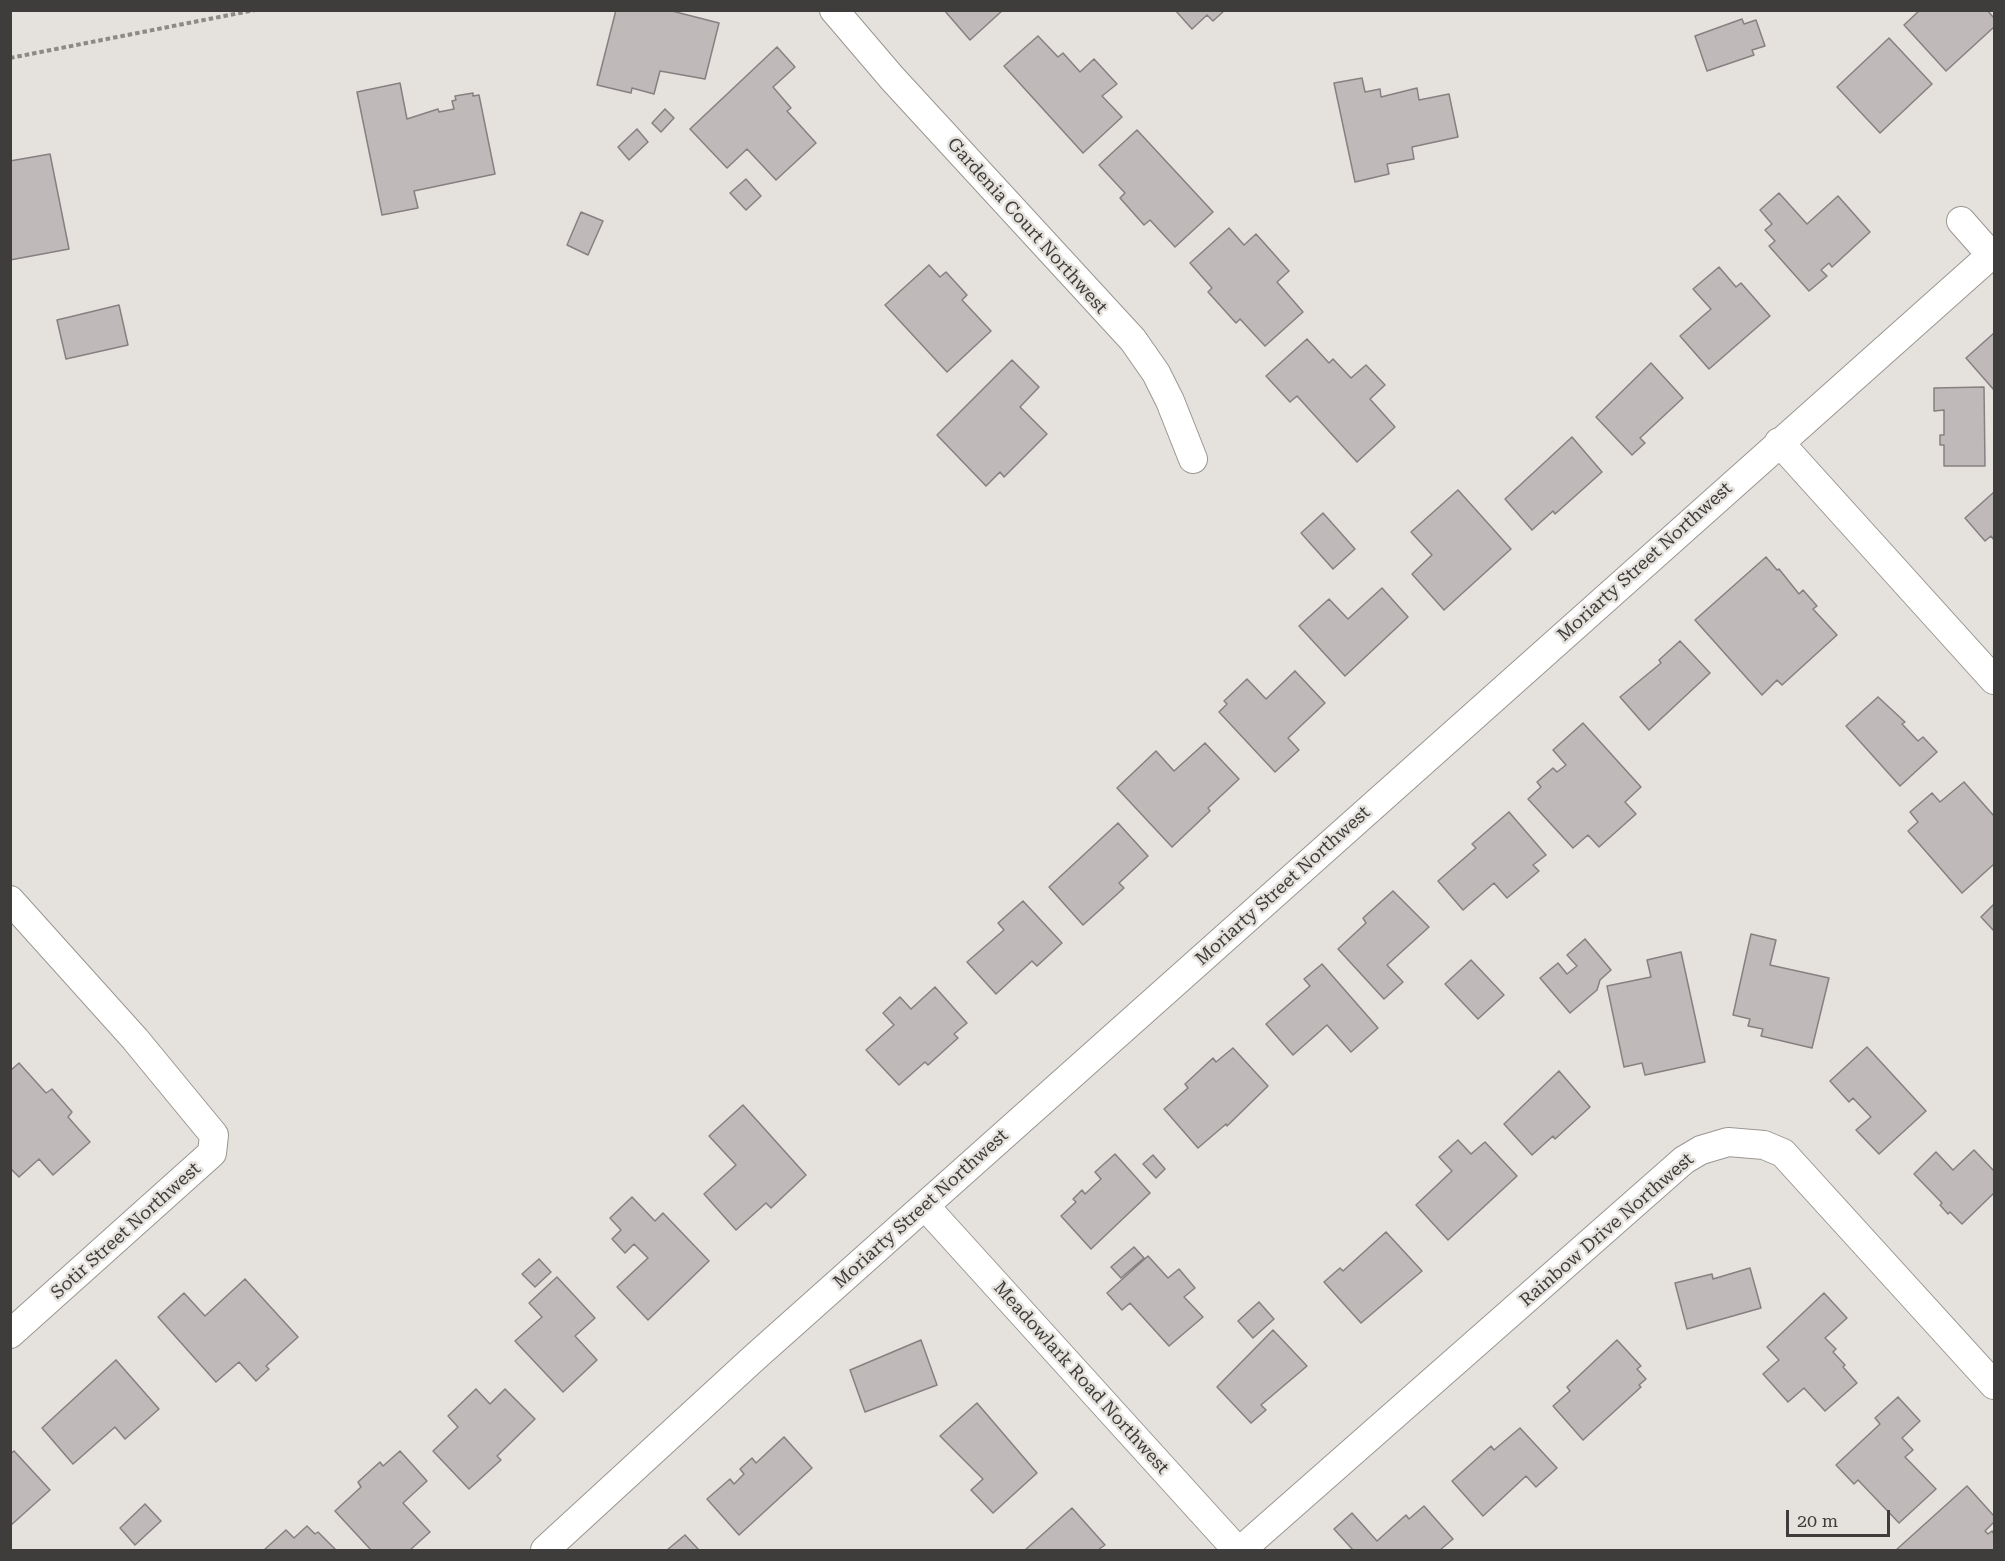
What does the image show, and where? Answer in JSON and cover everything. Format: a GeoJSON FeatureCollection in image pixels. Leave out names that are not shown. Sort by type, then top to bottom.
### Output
{"type":"FeatureCollection","features":[{"type":"Feature","properties":{"kind":"street","name":"Gardenia Court Northwest"},"geometry":{"type":"LineString","coordinates":[[834,10],[900,87],[1133,340],[1156,373],[1193,459]]}},
{"type":"Feature","properties":{"kind":"street","name":"Moriarty Street Northwest"},"geometry":{"type":"LineString","coordinates":[[545,1551],[925,1206],[1991,255],[1961,221]]}},
{"type":"Feature","properties":{"kind":"street"},"geometry":{"type":"LineString","coordinates":[[1779,442],[1995,680]]}},
{"type":"Feature","properties":{"kind":"street","name":"Sotir Street Northwest"},"geometry":{"type":"LineString","coordinates":[[10,900],[135,1039],[214,1135],[212,1153],[10,1334]]}},
{"type":"Feature","properties":{"kind":"street","name":"Rainbow Drive Northwest"},"geometry":{"type":"LineString","coordinates":[[1239,1551],[1684,1160],[1701,1150],[1728,1142],[1764,1145],[1783,1153],[1995,1385]]}},
{"type":"Feature","properties":{"kind":"street","name":"Meadowlark Road Northwest"},"geometry":{"type":"LineString","coordinates":[[925,1206],[1239,1551]]}},
{"type":"Feature","properties":{"kind":"path"},"geometry":{"type":"LineString","coordinates":[[10,58],[255,10]]}},
{"type":"Feature","properties":{"kind":"building"},"geometry":{"type":"Polygon","coordinates":[[[616,10],[668,10],[719,23],[705,79],[660,71],[654,94],[632,88],[631,93],[597,85],[616,10]]]}},
{"type":"Feature","properties":{"kind":"building"},"geometry":{"type":"Polygon","coordinates":[[[944,10],[1003,10],[970,40],[944,10]]]}},
{"type":"Feature","properties":{"kind":"building"},"geometry":{"type":"Polygon","coordinates":[[[1175,10],[1225,10],[1213,21],[1207,15],[1192,29],[1175,10]]]}},
{"type":"Feature","properties":{"kind":"building"},"geometry":{"type":"Polygon","coordinates":[[[1920,10],[1987,10],[1994,18],[1994,27],[1946,71],[1904,25],[1920,10]]]}},
{"type":"Feature","properties":{"kind":"building"},"geometry":{"type":"Polygon","coordinates":[[[1742,19],[1744,24],[1756,20],[1765,46],[1752,50],[1754,55],[1707,71],[1695,36],[1742,19]]]}},
{"type":"Feature","properties":{"kind":"building"},"geometry":{"type":"Polygon","coordinates":[[[1038,36],[1058,57],[1063,53],[1080,72],[1094,59],[1117,84],[1102,96],[1122,117],[1083,153],[1004,66],[1038,36]]]}},
{"type":"Feature","properties":{"kind":"building"},"geometry":{"type":"Polygon","coordinates":[[[1889,38],[1932,84],[1880,133],[1837,87],[1889,38]]]}},
{"type":"Feature","properties":{"kind":"building"},"geometry":{"type":"Polygon","coordinates":[[[777,47],[795,67],[773,87],[791,108],[787,111],[816,143],[776,180],[747,149],[727,168],[690,129],[777,47]]]}},
{"type":"Feature","properties":{"kind":"building"},"geometry":{"type":"Polygon","coordinates":[[[1362,78],[1365,92],[1380,89],[1381,97],[1417,88],[1419,100],[1449,94],[1458,137],[1412,147],[1414,159],[1387,164],[1389,174],[1355,182],[1334,83],[1362,78]]]}},
{"type":"Feature","properties":{"kind":"building"},"geometry":{"type":"Polygon","coordinates":[[[400,83],[407,119],[438,109],[439,112],[454,109],[452,101],[456,100],[455,96],[473,93],[473,96],[479,95],[495,174],[414,191],[418,208],[382,215],[357,92],[400,83]]]}},
{"type":"Feature","properties":{"kind":"building"},"geometry":{"type":"Polygon","coordinates":[[[665,109],[674,118],[661,132],[652,123],[665,109]]]}},
{"type":"Feature","properties":{"kind":"building"},"geometry":{"type":"Polygon","coordinates":[[[637,129],[648,142],[629,160],[618,147],[637,129]]]}},
{"type":"Feature","properties":{"kind":"building"},"geometry":{"type":"Polygon","coordinates":[[[1137,130],[1213,212],[1175,247],[1150,220],[1144,225],[1120,198],[1125,193],[1099,165],[1137,130]]]}},
{"type":"Feature","properties":{"kind":"building"},"geometry":{"type":"Polygon","coordinates":[[[50,154],[69,249],[10,260],[10,161],[50,154]]]}},
{"type":"Feature","properties":{"kind":"building"},"geometry":{"type":"Polygon","coordinates":[[[746,179],[761,196],[746,210],[730,193],[746,179]]]}},
{"type":"Feature","properties":{"kind":"building"},"geometry":{"type":"Polygon","coordinates":[[[1779,193],[1807,224],[1838,196],[1870,232],[1832,267],[1829,263],[1821,270],[1827,276],[1809,291],[1769,246],[1775,241],[1765,230],[1772,224],[1760,210],[1779,193]]]}},
{"type":"Feature","properties":{"kind":"building"},"geometry":{"type":"Polygon","coordinates":[[[581,212],[603,221],[588,255],[567,245],[581,212]]]}},
{"type":"Feature","properties":{"kind":"building"},"geometry":{"type":"Polygon","coordinates":[[[1229,228],[1244,245],[1256,234],[1289,271],[1277,282],[1303,312],[1265,346],[1240,319],[1236,323],[1208,292],[1212,288],[1190,263],[1229,228]]]}},
{"type":"Feature","properties":{"kind":"building"},"geometry":{"type":"Polygon","coordinates":[[[929,265],[940,277],[946,272],[967,295],[962,300],[991,331],[947,372],[885,305],[929,265]]]}},
{"type":"Feature","properties":{"kind":"building"},"geometry":{"type":"Polygon","coordinates":[[[1719,267],[1736,287],[1741,283],[1770,316],[1709,369],[1680,336],[1711,309],[1693,289],[1719,267]]]}},
{"type":"Feature","properties":{"kind":"building"},"geometry":{"type":"Polygon","coordinates":[[[119,305],[128,345],[66,359],[57,320],[119,305]]]}},
{"type":"Feature","properties":{"kind":"building"},"geometry":{"type":"Polygon","coordinates":[[[1994,333],[1994,390],[1966,358],[1994,333]]]}},
{"type":"Feature","properties":{"kind":"building"},"geometry":{"type":"Polygon","coordinates":[[[1307,339],[1329,363],[1333,359],[1351,378],[1366,365],[1385,385],[1370,399],[1395,427],[1357,462],[1297,396],[1290,402],[1266,376],[1307,339]]]}},
{"type":"Feature","properties":{"kind":"building"},"geometry":{"type":"Polygon","coordinates":[[[1012,360],[1039,387],[1020,407],[1047,434],[1004,477],[1000,472],[986,486],[937,435],[1012,360]]]}},
{"type":"Feature","properties":{"kind":"building"},"geometry":{"type":"Polygon","coordinates":[[[1651,363],[1683,398],[1640,438],[1645,443],[1632,455],[1596,417],[1651,363]]]}},
{"type":"Feature","properties":{"kind":"building"},"geometry":{"type":"Polygon","coordinates":[[[1984,387],[1985,466],[1944,466],[1944,445],[1940,445],[1940,435],[1944,435],[1944,410],[1934,411],[1934,388],[1984,387]]]}},
{"type":"Feature","properties":{"kind":"building"},"geometry":{"type":"Polygon","coordinates":[[[1572,437],[1602,472],[1555,514],[1553,511],[1532,530],[1505,499],[1572,437]]]}},
{"type":"Feature","properties":{"kind":"building"},"geometry":{"type":"Polygon","coordinates":[[[1458,490],[1511,549],[1444,610],[1412,574],[1432,555],[1411,532],[1458,490]]]}},
{"type":"Feature","properties":{"kind":"building"},"geometry":{"type":"Polygon","coordinates":[[[1994,492],[1994,540],[1991,536],[1985,541],[1965,518],[1994,492]]]}},
{"type":"Feature","properties":{"kind":"building"},"geometry":{"type":"Polygon","coordinates":[[[1323,513],[1355,549],[1333,569],[1301,533],[1323,513]]]}},
{"type":"Feature","properties":{"kind":"building"},"geometry":{"type":"Polygon","coordinates":[[[1766,557],[1799,594],[1803,590],[1817,606],[1813,609],[1837,635],[1782,685],[1777,680],[1762,695],[1695,620],[1766,557]]]}},
{"type":"Feature","properties":{"kind":"building"},"geometry":{"type":"Polygon","coordinates":[[[1382,588],[1408,617],[1345,676],[1299,626],[1329,599],[1348,619],[1382,588]]]}},
{"type":"Feature","properties":{"kind":"building"},"geometry":{"type":"Polygon","coordinates":[[[1680,641],[1710,673],[1649,730],[1620,697],[1661,663],[1659,660],[1680,641]]]}},
{"type":"Feature","properties":{"kind":"building"},"geometry":{"type":"Polygon","coordinates":[[[1295,671],[1325,703],[1288,738],[1299,750],[1275,772],[1219,712],[1227,704],[1224,701],[1247,679],[1266,699],[1295,671]]]}},
{"type":"Feature","properties":{"kind":"building"},"geometry":{"type":"Polygon","coordinates":[[[1878,697],[1905,722],[1902,724],[1918,741],[1923,737],[1937,752],[1900,786],[1846,726],[1878,697]]]}},
{"type":"Feature","properties":{"kind":"building"},"geometry":{"type":"Polygon","coordinates":[[[1583,723],[1641,787],[1625,802],[1636,814],[1599,847],[1588,835],[1573,848],[1528,799],[1541,787],[1537,782],[1553,768],[1557,772],[1566,765],[1553,750],[1583,723]]]}},
{"type":"Feature","properties":{"kind":"building"},"geometry":{"type":"Polygon","coordinates":[[[1205,743],[1239,779],[1208,808],[1210,811],[1172,847],[1117,788],[1156,751],[1174,771],[1205,743]]]}},
{"type":"Feature","properties":{"kind":"building"},"geometry":{"type":"Polygon","coordinates":[[[1964,782],[1994,816],[1994,864],[1962,893],[1908,831],[1918,822],[1910,812],[1932,793],[1940,802],[1964,782]]]}},
{"type":"Feature","properties":{"kind":"building"},"geometry":{"type":"Polygon","coordinates":[[[1509,812],[1546,855],[1533,865],[1539,871],[1507,898],[1494,883],[1463,910],[1438,881],[1476,848],[1472,844],[1509,812]]]}},
{"type":"Feature","properties":{"kind":"building"},"geometry":{"type":"Polygon","coordinates":[[[1118,823],[1148,856],[1119,883],[1124,888],[1083,925],[1049,887],[1118,823]]]}},
{"type":"Feature","properties":{"kind":"building"},"geometry":{"type":"Polygon","coordinates":[[[1393,891],[1429,927],[1387,965],[1403,982],[1384,999],[1338,949],[1366,923],[1363,918],[1393,891]]]}},
{"type":"Feature","properties":{"kind":"building"},"geometry":{"type":"Polygon","coordinates":[[[1023,901],[1062,943],[1037,966],[1032,961],[996,994],[967,962],[1004,930],[998,923],[1023,901]]]}},
{"type":"Feature","properties":{"kind":"building"},"geometry":{"type":"Polygon","coordinates":[[[1994,904],[1994,931],[1981,917],[1994,904]]]}},
{"type":"Feature","properties":{"kind":"building"},"geometry":{"type":"Polygon","coordinates":[[[1751,934],[1776,940],[1770,965],[1829,978],[1812,1048],[1761,1036],[1763,1029],[1748,1026],[1750,1019],[1733,1015],[1751,934]]]}},
{"type":"Feature","properties":{"kind":"building"},"geometry":{"type":"Polygon","coordinates":[[[1585,939],[1611,970],[1600,980],[1597,990],[1570,1013],[1540,978],[1558,963],[1567,974],[1577,966],[1567,955],[1585,939]]]}},
{"type":"Feature","properties":{"kind":"building"},"geometry":{"type":"Polygon","coordinates":[[[1681,952],[1705,1062],[1645,1075],[1642,1063],[1624,1067],[1607,986],[1651,977],[1647,960],[1681,952]]]}},
{"type":"Feature","properties":{"kind":"building"},"geometry":{"type":"Polygon","coordinates":[[[1471,960],[1504,995],[1478,1019],[1445,984],[1471,960]]]}},
{"type":"Feature","properties":{"kind":"building"},"geometry":{"type":"Polygon","coordinates":[[[1322,964],[1378,1028],[1351,1052],[1327,1025],[1293,1055],[1266,1024],[1310,986],[1304,979],[1322,964]]]}},
{"type":"Feature","properties":{"kind":"building"},"geometry":{"type":"Polygon","coordinates":[[[935,987],[967,1023],[954,1034],[958,1038],[928,1065],[925,1062],[899,1085],[866,1050],[894,1025],[883,1013],[900,997],[911,1009],[935,987]]]}},
{"type":"Feature","properties":{"kind":"building"},"geometry":{"type":"Polygon","coordinates":[[[1867,1047],[1926,1111],[1879,1154],[1856,1130],[1871,1117],[1853,1098],[1849,1102],[1830,1081],[1867,1047]]]}},
{"type":"Feature","properties":{"kind":"building"},"geometry":{"type":"Polygon","coordinates":[[[1233,1048],[1268,1086],[1227,1126],[1226,1124],[1198,1148],[1164,1109],[1188,1088],[1185,1084],[1213,1058],[1216,1062],[1233,1048]]]}},
{"type":"Feature","properties":{"kind":"building"},"geometry":{"type":"Polygon","coordinates":[[[19,1063],[46,1093],[52,1089],[72,1112],[68,1117],[90,1142],[53,1175],[39,1159],[19,1177],[10,1168],[10,1071],[19,1063]]]}},
{"type":"Feature","properties":{"kind":"building"},"geometry":{"type":"Polygon","coordinates":[[[1559,1071],[1590,1107],[1555,1139],[1553,1136],[1532,1155],[1504,1124],[1559,1071]]]}},
{"type":"Feature","properties":{"kind":"building"},"geometry":{"type":"Polygon","coordinates":[[[743,1105],[806,1175],[771,1208],[766,1203],[736,1230],[704,1194],[736,1165],[709,1136],[743,1105]]]}},
{"type":"Feature","properties":{"kind":"building"},"geometry":{"type":"Polygon","coordinates":[[[1458,1140],[1471,1154],[1485,1142],[1517,1176],[1448,1240],[1416,1205],[1452,1171],[1439,1157],[1458,1140]]]}},
{"type":"Feature","properties":{"kind":"building"},"geometry":{"type":"Polygon","coordinates":[[[1974,1150],[1994,1171],[1994,1193],[1962,1224],[1950,1212],[1948,1214],[1940,1205],[1942,1203],[1914,1174],[1936,1152],[1953,1170],[1974,1150]]]}},
{"type":"Feature","properties":{"kind":"building"},"geometry":{"type":"Polygon","coordinates":[[[1115,1154],[1150,1193],[1091,1249],[1061,1216],[1076,1202],[1073,1199],[1082,1190],[1085,1194],[1101,1179],[1095,1172],[1115,1154]]]}},
{"type":"Feature","properties":{"kind":"building"},"geometry":{"type":"Polygon","coordinates":[[[1153,1155],[1165,1169],[1156,1178],[1143,1164],[1153,1155]]]}},
{"type":"Feature","properties":{"kind":"building"},"geometry":{"type":"Polygon","coordinates":[[[632,1197],[655,1221],[663,1213],[709,1261],[648,1320],[617,1287],[648,1258],[634,1244],[625,1253],[612,1239],[621,1230],[610,1218],[632,1197]]]}},
{"type":"Feature","properties":{"kind":"building"},"geometry":{"type":"Polygon","coordinates":[[[1386,1232],[1422,1271],[1361,1323],[1324,1282],[1340,1268],[1343,1271],[1386,1232]]]}},
{"type":"Feature","properties":{"kind":"building"},"geometry":{"type":"Polygon","coordinates":[[[1134,1247],[1144,1258],[1121,1278],[1111,1267],[1134,1247]]]}},
{"type":"Feature","properties":{"kind":"building"},"geometry":{"type":"Polygon","coordinates":[[[1148,1256],[1168,1278],[1179,1269],[1195,1288],[1184,1297],[1203,1317],[1169,1346],[1130,1303],[1122,1310],[1107,1293],[1148,1256]]]}},
{"type":"Feature","properties":{"kind":"building"},"geometry":{"type":"Polygon","coordinates":[[[539,1259],[551,1272],[535,1287],[522,1274],[539,1259]]]}},
{"type":"Feature","properties":{"kind":"building"},"geometry":{"type":"Polygon","coordinates":[[[1750,1268],[1761,1308],[1687,1329],[1675,1283],[1712,1274],[1713,1279],[1750,1268]]]}},
{"type":"Feature","properties":{"kind":"building"},"geometry":{"type":"Polygon","coordinates":[[[557,1277],[595,1318],[575,1336],[597,1360],[563,1392],[515,1341],[542,1317],[529,1303],[557,1277]]]}},
{"type":"Feature","properties":{"kind":"building"},"geometry":{"type":"Polygon","coordinates":[[[245,1279],[298,1337],[266,1366],[269,1369],[256,1381],[239,1362],[216,1382],[158,1317],[184,1293],[205,1316],[245,1279]]]}},
{"type":"Feature","properties":{"kind":"building"},"geometry":{"type":"Polygon","coordinates":[[[1824,1293],[1847,1318],[1825,1338],[1836,1349],[1833,1352],[1857,1383],[1825,1411],[1804,1388],[1788,1402],[1763,1374],[1779,1360],[1767,1347],[1824,1293]]]}},
{"type":"Feature","properties":{"kind":"building"},"geometry":{"type":"Polygon","coordinates":[[[1259,1302],[1274,1319],[1253,1338],[1238,1321],[1259,1302]]]}},
{"type":"Feature","properties":{"kind":"building"},"geometry":{"type":"Polygon","coordinates":[[[1273,1330],[1307,1366],[1261,1405],[1266,1410],[1251,1423],[1217,1387],[1273,1330]]]}},
{"type":"Feature","properties":{"kind":"building"},"geometry":{"type":"Polygon","coordinates":[[[921,1340],[937,1385],[865,1412],[850,1370],[921,1340]]]}},
{"type":"Feature","properties":{"kind":"building"},"geometry":{"type":"Polygon","coordinates":[[[1617,1340],[1641,1366],[1637,1369],[1646,1379],[1639,1385],[1641,1387],[1583,1440],[1553,1406],[1570,1391],[1567,1387],[1617,1340]]]}},
{"type":"Feature","properties":{"kind":"building"},"geometry":{"type":"Polygon","coordinates":[[[116,1360],[159,1409],[125,1439],[115,1427],[73,1464],[42,1428],[116,1360]]]}},
{"type":"Feature","properties":{"kind":"building"},"geometry":{"type":"Polygon","coordinates":[[[476,1389],[490,1404],[505,1389],[535,1419],[497,1456],[501,1460],[469,1489],[433,1451],[458,1427],[448,1416],[476,1389]]]}},
{"type":"Feature","properties":{"kind":"building"},"geometry":{"type":"Polygon","coordinates":[[[1898,1397],[1920,1421],[1902,1438],[1913,1450],[1905,1457],[1936,1489],[1899,1523],[1858,1480],[1854,1484],[1836,1465],[1880,1424],[1875,1418],[1898,1397]]]}},
{"type":"Feature","properties":{"kind":"building"},"geometry":{"type":"Polygon","coordinates":[[[977,1403],[1037,1473],[993,1513],[971,1490],[983,1479],[940,1436],[977,1403]]]}},
{"type":"Feature","properties":{"kind":"building"},"geometry":{"type":"Polygon","coordinates":[[[1520,1428],[1557,1468],[1536,1487],[1526,1476],[1483,1516],[1452,1481],[1491,1446],[1494,1450],[1520,1428]]]}},
{"type":"Feature","properties":{"kind":"building"},"geometry":{"type":"Polygon","coordinates":[[[784,1437],[812,1468],[739,1535],[707,1499],[730,1479],[734,1484],[744,1474],[740,1469],[752,1458],[756,1463],[784,1437]]]}},
{"type":"Feature","properties":{"kind":"building"},"geometry":{"type":"Polygon","coordinates":[[[14,1451],[50,1490],[10,1526],[10,1454],[14,1451]]]}},
{"type":"Feature","properties":{"kind":"building"},"geometry":{"type":"Polygon","coordinates":[[[400,1451],[427,1481],[403,1503],[430,1532],[410,1550],[371,1550],[335,1511],[361,1487],[358,1482],[380,1462],[383,1466],[400,1451]]]}},
{"type":"Feature","properties":{"kind":"building"},"geometry":{"type":"Polygon","coordinates":[[[1967,1486],[1994,1516],[1994,1522],[1985,1531],[1988,1534],[1992,1531],[1994,1534],[1994,1550],[1896,1550],[1967,1486]]]}},
{"type":"Feature","properties":{"kind":"building"},"geometry":{"type":"Polygon","coordinates":[[[145,1504],[161,1521],[135,1545],[120,1528],[145,1504]]]}},
{"type":"Feature","properties":{"kind":"building"},"geometry":{"type":"Polygon","coordinates":[[[1424,1506],[1453,1539],[1440,1550],[1353,1550],[1334,1529],[1352,1513],[1377,1541],[1406,1515],[1409,1519],[1424,1506]]]}},
{"type":"Feature","properties":{"kind":"building"},"geometry":{"type":"Polygon","coordinates":[[[1072,1508],[1105,1545],[1098,1550],[1025,1550],[1072,1508]]]}},
{"type":"Feature","properties":{"kind":"building"},"geometry":{"type":"Polygon","coordinates":[[[307,1526],[315,1534],[318,1532],[336,1550],[264,1550],[286,1530],[294,1538],[307,1526]]]}},
{"type":"Feature","properties":{"kind":"building"},"geometry":{"type":"Polygon","coordinates":[[[685,1535],[699,1550],[667,1550],[685,1535]]]}}]}
